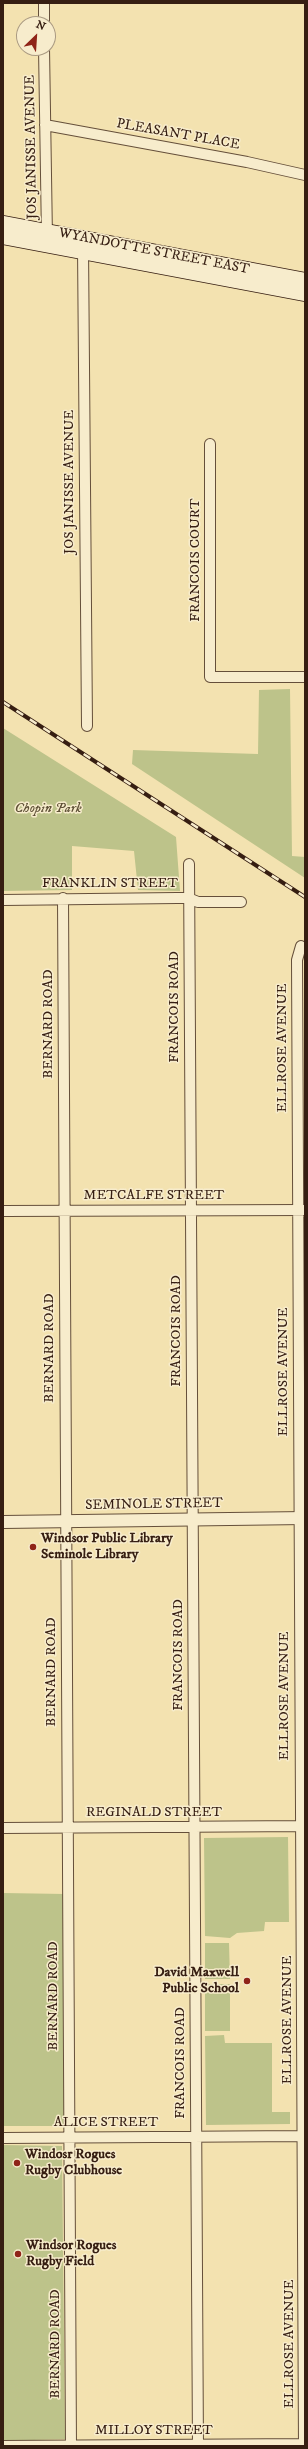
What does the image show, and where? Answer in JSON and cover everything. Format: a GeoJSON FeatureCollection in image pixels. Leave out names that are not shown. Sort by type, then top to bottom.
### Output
{"type":"FeatureCollection","features":[{"type":"Feature","properties":{"kind":"main road","name":"WYANDOTTE STREET EAST"},"geometry":{"type":"LineString","coordinates":[[3,223],[305,280]]}},
{"type":"Feature","properties":{"kind":"main road","name":"WYANDOTTE STREET EAST"},"geometry":{"type":"LineString","coordinates":[[3,237],[305,294]]}},
{"type":"Feature","properties":{"kind":"street"},"geometry":{"type":"LineString","coordinates":[[44,3],[44,16]]}},
{"type":"Feature","properties":{"kind":"street","name":"JOS JANISSE AVENUE"},"geometry":{"type":"LineString","coordinates":[[44,56],[47,245]]}},
{"type":"Feature","properties":{"kind":"street","name":"PLEASANT PLACE"},"geometry":{"type":"LineString","coordinates":[[45,125],[247,162],[305,175]]}},
{"type":"Feature","properties":{"kind":"street","name":"JOS JANISSE AVENUE"},"geometry":{"type":"LineString","coordinates":[[84,239],[87,726]]}},
{"type":"Feature","properties":{"kind":"street","name":"FRANCOIS COURT"},"geometry":{"type":"LineString","coordinates":[[210,444],[210,677],[305,677]]}},
{"type":"Feature","properties":{"kind":"street","name":"FRANCOIS ROAD"},"geometry":{"type":"LineString","coordinates":[[189,864],[198,2445]]}},
{"type":"Feature","properties":{"kind":"street","name":"FRANKLIN STREET"},"geometry":{"type":"LineString","coordinates":[[3,900],[63,898],[188,898],[198,902],[241,902]]}},
{"type":"Feature","properties":{"kind":"street","name":"BERNARD ROAD"},"geometry":{"type":"LineString","coordinates":[[63,898],[65,1521],[71,2446]]}},
{"type":"Feature","properties":{"kind":"street","name":"ELLROSE AVENUE"},"geometry":{"type":"LineString","coordinates":[[301,946],[297,960],[301,1210],[305,2445]]}},
{"type":"Feature","properties":{"kind":"street","name":"METCALFE STREET"},"geometry":{"type":"LineString","coordinates":[[3,1211],[301,1210]]}},
{"type":"Feature","properties":{"kind":"street","name":"SEMINOLE STREET"},"geometry":{"type":"LineString","coordinates":[[3,1522],[302,1518]]}},
{"type":"Feature","properties":{"kind":"street","name":"REGINALD STREET"},"geometry":{"type":"LineString","coordinates":[[3,1828],[303,1826]]}},
{"type":"Feature","properties":{"kind":"street","name":"ALICE STREET"},"geometry":{"type":"LineString","coordinates":[[3,2138],[304,2136]]}},
{"type":"Feature","properties":{"kind":"street","name":"MILLOY STREET"},"geometry":{"type":"LineString","coordinates":[[3,2446],[305,2445]]}},
{"type":"Feature","properties":{"kind":"green space"},"geometry":{"type":"Polygon","coordinates":[[[290,689],[292,856],[305,857],[305,878],[132,764],[133,750],[258,754],[259,690],[290,689]]]}},
{"type":"Feature","properties":{"kind":"green space","name":"Chopin Park"},"geometry":{"type":"Polygon","coordinates":[[[3,728],[176,837],[180,891],[138,890],[134,851],[72,846],[72,890],[3,891],[3,728]]]}},
{"type":"Feature","properties":{"kind":"green space"},"geometry":{"type":"Polygon","coordinates":[[[288,1837],[289,1922],[265,1922],[264,1931],[237,1933],[230,1938],[205,1936],[204,1838],[288,1837]]]}},
{"type":"Feature","properties":{"kind":"green space"},"geometry":{"type":"Polygon","coordinates":[[[3,1893],[65,1894],[66,2126],[3,2126],[3,1893]]]}},
{"type":"Feature","properties":{"kind":"green space"},"geometry":{"type":"Polygon","coordinates":[[[205,1943],[229,1943],[230,1979],[205,1979],[205,1943]]]}},
{"type":"Feature","properties":{"kind":"green space"},"geometry":{"type":"Polygon","coordinates":[[[205,1984],[230,1984],[230,2031],[205,2031],[205,1984]]]}},
{"type":"Feature","properties":{"kind":"green space"},"geometry":{"type":"Polygon","coordinates":[[[224,2035],[225,2043],[272,2043],[272,2112],[290,2112],[290,2124],[206,2125],[205,2036],[224,2035]]]}},
{"type":"Feature","properties":{"kind":"green space"},"geometry":{"type":"Polygon","coordinates":[[[3,2145],[62,2146],[65,2439],[3,2441],[3,2145]]]}},
{"type":"Feature","properties":{"kind":"railway"},"geometry":{"type":"LineString","coordinates":[[3,702],[305,897]]}},
{"type":"Feature","properties":{"kind":"place","name":"Windsor Public Library Seminole Library"},"geometry":{"type":"Point","coordinates":[33,1547]}},
{"type":"Feature","properties":{"kind":"place","name":"David Maxwell Public School"},"geometry":{"type":"Point","coordinates":[247,1981]}},
{"type":"Feature","properties":{"kind":"place","name":"Windosr Rogues Rugby Clubhouse"},"geometry":{"type":"Point","coordinates":[17,2163]}},
{"type":"Feature","properties":{"kind":"place","name":"Windsor Rogues Rugby Field"},"geometry":{"type":"Point","coordinates":[18,2254]}}]}
